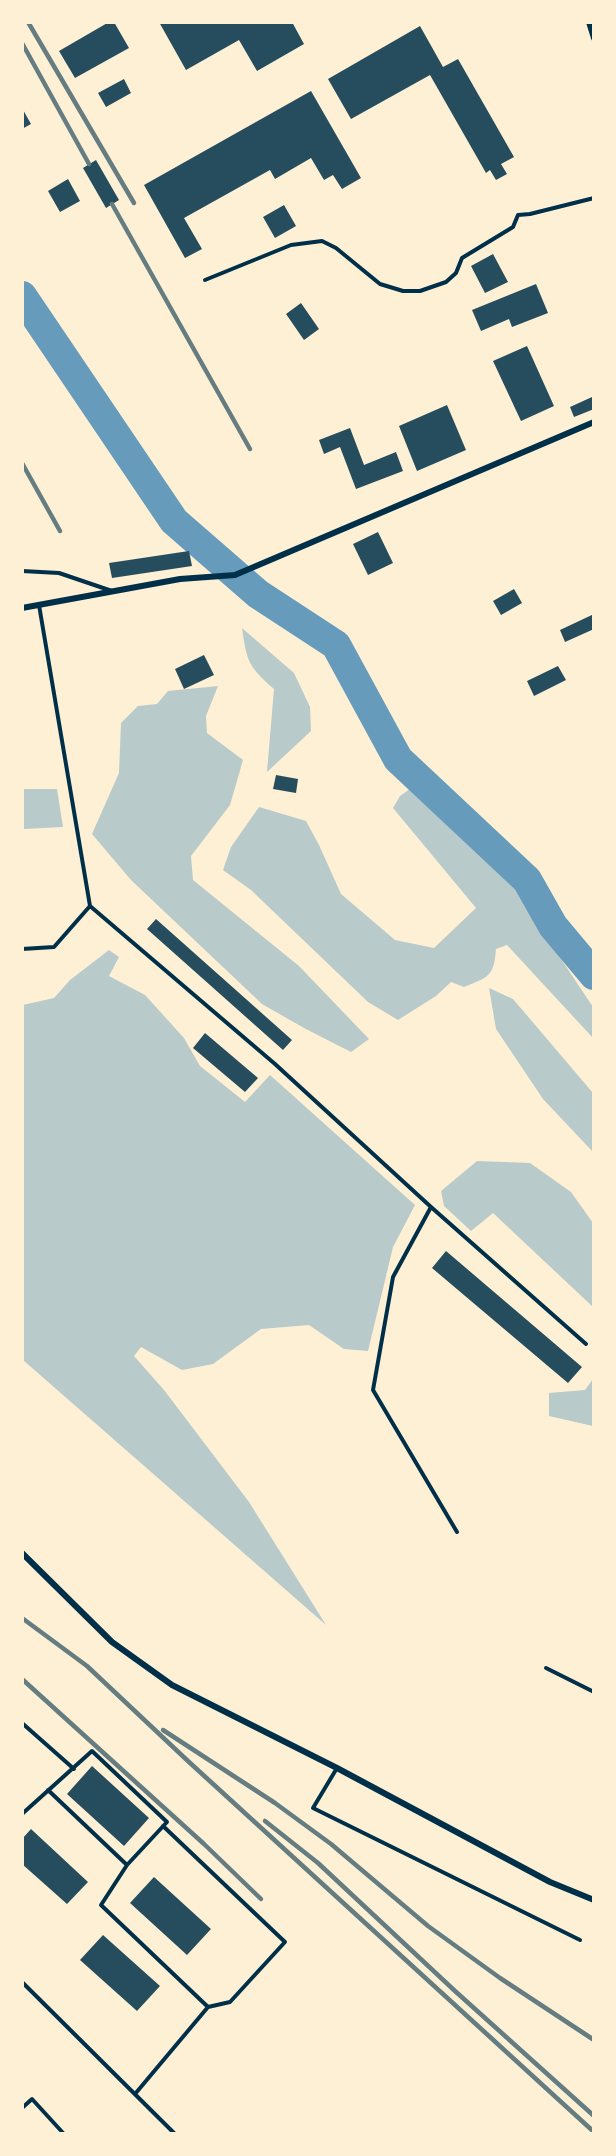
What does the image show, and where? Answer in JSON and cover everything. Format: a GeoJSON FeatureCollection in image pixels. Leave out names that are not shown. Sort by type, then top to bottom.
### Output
{"type":"FeatureCollection","features":[{"type":"Feature","properties":{"kind":"street"},"geometry":{"type":"LineString","coordinates":[[589,22],[594,38]]}},
{"type":"Feature","properties":{"kind":"street"},"geometry":{"type":"LineString","coordinates":[[22,608],[180,579],[236,574],[594,422]]}},
{"type":"Feature","properties":{"kind":"street"},"geometry":{"type":"LineString","coordinates":[[22,1553],[112,1642],[172,1685],[336,1768],[550,1882],[594,1900]]}},
{"type":"Feature","properties":{"kind":"lane"},"geometry":{"type":"LineString","coordinates":[[204,280],[291,245],[322,241],[336,248],[380,284],[403,291],[420,291],[446,282],[456,273],[462,258],[513,227],[518,215],[594,198]]}},
{"type":"Feature","properties":{"kind":"lane"},"geometry":{"type":"LineString","coordinates":[[22,570],[59,573],[113,591]]}},
{"type":"Feature","properties":{"kind":"lane"},"geometry":{"type":"LineString","coordinates":[[39,605],[90,906],[275,1064],[431,1207],[586,1344]]}},
{"type":"Feature","properties":{"kind":"lane"},"geometry":{"type":"LineString","coordinates":[[22,949],[54,946],[90,906]]}},
{"type":"Feature","properties":{"kind":"lane"},"geometry":{"type":"LineString","coordinates":[[431,1207],[393,1277],[373,1389],[457,1532]]}},
{"type":"Feature","properties":{"kind":"lane"},"geometry":{"type":"LineString","coordinates":[[546,1668],[594,1692]]}},
{"type":"Feature","properties":{"kind":"lane"},"geometry":{"type":"LineString","coordinates":[[22,1724],[74,1769]]}},
{"type":"Feature","properties":{"kind":"lane"},"geometry":{"type":"LineString","coordinates":[[22,1814],[92,1751],[167,1822],[127,1865],[101,1905],[208,2007]]}},
{"type":"Feature","properties":{"kind":"lane"},"geometry":{"type":"LineString","coordinates":[[336,1768],[313,1808],[580,1940]]}},
{"type":"Feature","properties":{"kind":"lane"},"geometry":{"type":"LineString","coordinates":[[48,1790],[127,1865]]}},
{"type":"Feature","properties":{"kind":"lane"},"geometry":{"type":"LineString","coordinates":[[135,2094],[208,2007],[230,2002],[285,1942],[163,1826]]}},
{"type":"Feature","properties":{"kind":"lane"},"geometry":{"type":"LineString","coordinates":[[22,1982],[175,2133]]}},
{"type":"Feature","properties":{"kind":"lane"},"geometry":{"type":"LineString","coordinates":[[22,2108],[32,2099],[64,2133]]}},
{"type":"Feature","properties":{"kind":"shaded area"},"geometry":{"type":"Polygon","coordinates":[[[242,628],[294,673],[310,707],[311,731],[267,772],[274,689],[250,663],[242,628]]]}},
{"type":"Feature","properties":{"kind":"shaded area"},"geometry":{"type":"Polygon","coordinates":[[[218,686],[206,716],[207,733],[243,760],[230,805],[191,856],[193,880],[299,966],[369,1039],[351,1052],[262,1004],[131,880],[92,834],[119,773],[121,723],[138,706],[157,704],[168,691],[218,686]]]}},
{"type":"Feature","properties":{"kind":"shaded area"},"geometry":{"type":"Polygon","coordinates":[[[417,784],[520,886],[555,950],[593,1007],[593,1038],[507,945],[496,949],[494,965],[484,978],[464,987],[451,982],[436,996],[398,1020],[368,1002],[251,890],[223,870],[231,847],[259,807],[306,821],[341,894],[395,940],[434,948],[476,908],[393,808],[400,796],[417,784]]]}},
{"type":"Feature","properties":{"kind":"shaded area"},"geometry":{"type":"Polygon","coordinates":[[[23,789],[57,789],[63,827],[23,829],[23,789]]]}},
{"type":"Feature","properties":{"kind":"shaded area"},"geometry":{"type":"Polygon","coordinates":[[[109,950],[119,957],[109,976],[145,995],[184,1038],[200,1066],[245,1102],[270,1075],[415,1205],[393,1247],[368,1351],[344,1349],[309,1325],[261,1329],[213,1364],[182,1370],[141,1347],[134,1356],[164,1390],[249,1502],[326,1625],[23,1360],[23,1005],[54,998],[70,980],[109,950]]]}},
{"type":"Feature","properties":{"kind":"shaded area"},"geometry":{"type":"Polygon","coordinates":[[[489,988],[513,999],[593,1093],[593,1152],[543,1099],[496,1029],[489,988]]]}},
{"type":"Feature","properties":{"kind":"shaded area"},"geometry":{"type":"Polygon","coordinates":[[[477,1161],[530,1163],[571,1192],[593,1223],[593,1307],[493,1213],[471,1231],[444,1206],[441,1191],[477,1161]]]}},
{"type":"Feature","properties":{"kind":"shaded area"},"geometry":{"type":"Polygon","coordinates":[[[593,1379],[593,1426],[549,1416],[549,1393],[585,1390],[593,1379]]]}},
{"type":"Feature","properties":{"kind":"building"},"geometry":{"type":"Polygon","coordinates":[[[109,22],[114,22],[129,48],[75,78],[59,51],[109,22]]]}},
{"type":"Feature","properties":{"kind":"building"},"geometry":{"type":"Polygon","coordinates":[[[159,22],[292,22],[304,44],[257,71],[239,40],[186,70],[159,22]]]}},
{"type":"Feature","properties":{"kind":"building"},"geometry":{"type":"Polygon","coordinates":[[[420,26],[443,67],[458,59],[514,157],[501,164],[507,174],[496,180],[490,170],[486,173],[430,75],[351,119],[328,79],[420,26]]]}},
{"type":"Feature","properties":{"kind":"building"},"geometry":{"type":"Polygon","coordinates":[[[124,79],[131,93],[106,107],[98,93],[124,79]]]}},
{"type":"Feature","properties":{"kind":"building"},"geometry":{"type":"Polygon","coordinates":[[[311,91],[361,178],[342,189],[333,175],[324,180],[311,158],[275,179],[270,170],[184,218],[202,249],[185,258],[144,185],[311,91]]]}},
{"type":"Feature","properties":{"kind":"building"},"geometry":{"type":"Polygon","coordinates":[[[22,108],[31,124],[22,129],[22,108]]]}},
{"type":"Feature","properties":{"kind":"building"},"geometry":{"type":"Polygon","coordinates":[[[96,160],[119,200],[106,208],[83,168],[96,160]]]}},
{"type":"Feature","properties":{"kind":"building"},"geometry":{"type":"Polygon","coordinates":[[[68,179],[80,201],[60,212],[48,191],[68,179]]]}},
{"type":"Feature","properties":{"kind":"building"},"geometry":{"type":"Polygon","coordinates":[[[284,205],[296,226],[275,238],[263,217],[284,205]]]}},
{"type":"Feature","properties":{"kind":"building"},"geometry":{"type":"Polygon","coordinates":[[[493,254],[508,282],[485,293],[471,266],[493,254]]]}},
{"type":"Feature","properties":{"kind":"building"},"geometry":{"type":"Polygon","coordinates":[[[536,284],[548,313],[512,327],[509,319],[481,331],[472,310],[536,284]]]}},
{"type":"Feature","properties":{"kind":"building"},"geometry":{"type":"Polygon","coordinates":[[[301,303],[319,329],[304,340],[286,314],[301,303]]]}},
{"type":"Feature","properties":{"kind":"building"},"geometry":{"type":"Polygon","coordinates":[[[527,346],[554,406],[521,421],[493,361],[527,346]]]}},
{"type":"Feature","properties":{"kind":"building"},"geometry":{"type":"Polygon","coordinates":[[[592,397],[594,409],[574,417],[570,407],[592,397]]]}},
{"type":"Feature","properties":{"kind":"building"},"geometry":{"type":"Polygon","coordinates":[[[447,405],[466,450],[417,471],[399,426],[447,405]]]}},
{"type":"Feature","properties":{"kind":"building"},"geometry":{"type":"Polygon","coordinates":[[[350,428],[364,465],[396,452],[403,471],[356,489],[340,447],[324,454],[319,440],[350,428]]]}},
{"type":"Feature","properties":{"kind":"building"},"geometry":{"type":"Polygon","coordinates":[[[378,532],[393,563],[368,575],[353,544],[378,532]]]}},
{"type":"Feature","properties":{"kind":"building"},"geometry":{"type":"Polygon","coordinates":[[[189,551],[192,566],[112,578],[109,563],[189,551]]]}},
{"type":"Feature","properties":{"kind":"building"},"geometry":{"type":"Polygon","coordinates":[[[514,589],[522,603],[501,615],[493,601],[514,589]]]}},
{"type":"Feature","properties":{"kind":"building"},"geometry":{"type":"Polygon","coordinates":[[[594,614],[594,629],[565,642],[560,630],[594,614]]]}},
{"type":"Feature","properties":{"kind":"building"},"geometry":{"type":"Polygon","coordinates":[[[204,655],[214,675],[184,689],[175,669],[204,655]]]}},
{"type":"Feature","properties":{"kind":"building"},"geometry":{"type":"Polygon","coordinates":[[[558,666],[566,680],[534,696],[527,681],[558,666]]]}},
{"type":"Feature","properties":{"kind":"building"},"geometry":{"type":"Polygon","coordinates":[[[276,775],[298,779],[296,793],[273,789],[276,775]]]}},
{"type":"Feature","properties":{"kind":"building"},"geometry":{"type":"Polygon","coordinates":[[[156,919],[292,1040],[283,1050],[147,929],[156,919]]]}},
{"type":"Feature","properties":{"kind":"building"},"geometry":{"type":"Polygon","coordinates":[[[205,1033],[258,1078],[245,1092],[193,1048],[205,1033]]]}},
{"type":"Feature","properties":{"kind":"building"},"geometry":{"type":"Polygon","coordinates":[[[446,1251],[582,1367],[568,1383],[432,1268],[446,1251]]]}},
{"type":"Feature","properties":{"kind":"building"},"geometry":{"type":"Polygon","coordinates":[[[92,1766],[149,1818],[124,1846],[67,1794],[92,1766]]]}},
{"type":"Feature","properties":{"kind":"building"},"geometry":{"type":"Polygon","coordinates":[[[31,1829],[88,1882],[67,1904],[22,1864],[22,1839],[31,1829]]]}},
{"type":"Feature","properties":{"kind":"building"},"geometry":{"type":"Polygon","coordinates":[[[154,1877],[211,1929],[187,1955],[130,1903],[154,1877]]]}},
{"type":"Feature","properties":{"kind":"building"},"geometry":{"type":"Polygon","coordinates":[[[103,1935],[160,1986],[137,2011],[80,1960],[103,1935]]]}},
{"type":"Feature","properties":{"kind":"waterway"},"geometry":{"type":"LineString","coordinates":[[22,296],[174,521],[258,594],[336,645],[398,759],[527,880],[553,926],[594,975]]}},
{"type":"Feature","properties":{"kind":"railway"},"geometry":{"type":"LineString","coordinates":[[28,22],[134,203]]}},
{"type":"Feature","properties":{"kind":"railway"},"geometry":{"type":"LineString","coordinates":[[22,43],[89,164]]}},
{"type":"Feature","properties":{"kind":"railway"},"geometry":{"type":"LineString","coordinates":[[112,204],[250,449]]}},
{"type":"Feature","properties":{"kind":"railway"},"geometry":{"type":"LineString","coordinates":[[22,463],[60,531]]}},
{"type":"Feature","properties":{"kind":"railway"},"geometry":{"type":"LineString","coordinates":[[22,1618],[87,1666],[594,2132]]}},
{"type":"Feature","properties":{"kind":"railway"},"geometry":{"type":"LineString","coordinates":[[22,1679],[204,1844],[261,1899]]}},
{"type":"Feature","properties":{"kind":"railway"},"geometry":{"type":"LineString","coordinates":[[163,1730],[275,1803],[331,1844],[428,1926],[500,1978],[594,2040]]}},
{"type":"Feature","properties":{"kind":"railway"},"geometry":{"type":"LineString","coordinates":[[265,1821],[318,1863],[594,2116]]}}]}
